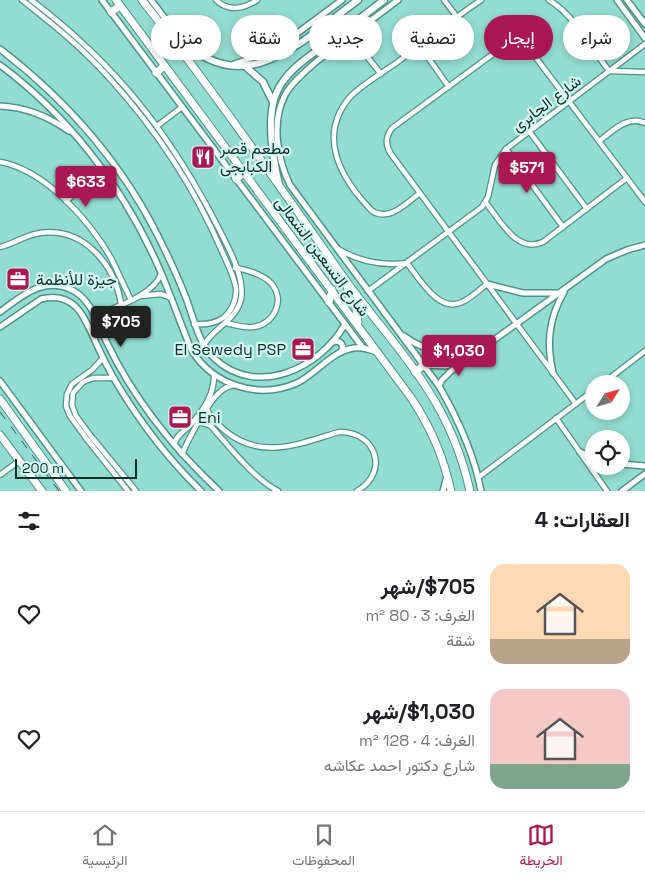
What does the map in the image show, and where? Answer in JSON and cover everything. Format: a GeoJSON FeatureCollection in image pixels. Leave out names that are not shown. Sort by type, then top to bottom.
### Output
{"type":"FeatureCollection","features":[{"type":"Feature","properties":{"kind":"main road","name":"شارع التسعين الشمالى"},"geometry":{"type":"LineString","coordinates":[[142,0],[155,15]]}},
{"type":"Feature","properties":{"kind":"main road"},"geometry":{"type":"LineString","coordinates":[[211,60],[232,65],[262,64],[290,50],[358,0]]}},
{"type":"Feature","properties":{"kind":"main road"},"geometry":{"type":"LineString","coordinates":[[279,186],[271,126],[273,103],[280,85],[294,68],[384,0]]}},
{"type":"Feature","properties":{"kind":"main road"},"geometry":{"type":"LineString","coordinates":[[111,12],[118,3]]}},
{"type":"Feature","properties":{"kind":"main road","name":"شارع التسعين الشمالى"},"geometry":{"type":"LineString","coordinates":[[118,3],[378,352],[424,417],[442,454],[450,491]]}},
{"type":"Feature","properties":{"kind":"main road","name":"شارع التسعين الشمالى"},"geometry":{"type":"LineString","coordinates":[[191,60],[346,281],[428,390],[443,416],[455,443],[470,491]]}},
{"type":"Feature","properties":{"kind":"main road"},"geometry":{"type":"LineString","coordinates":[[156,73],[164,66]]}},
{"type":"Feature","properties":{"kind":"main road"},"geometry":{"type":"LineString","coordinates":[[245,66],[263,82],[271,95],[273,103]]}},
{"type":"Feature","properties":{"kind":"main road"},"geometry":{"type":"LineString","coordinates":[[236,179],[244,173]]}},
{"type":"Feature","properties":{"kind":"main road"},"geometry":{"type":"LineString","coordinates":[[298,213],[306,207]]}},
{"type":"Feature","properties":{"kind":"main road"},"geometry":{"type":"LineString","coordinates":[[338,298],[344,302],[348,302],[350,299],[346,281]]}},
{"type":"Feature","properties":{"kind":"main road"},"geometry":{"type":"LineString","coordinates":[[329,302],[332,290]]}},
{"type":"Feature","properties":{"kind":"main road"},"geometry":{"type":"LineString","coordinates":[[360,328],[356,309],[366,306]]}},
{"type":"Feature","properties":{"kind":"main road"},"geometry":{"type":"LineString","coordinates":[[415,372],[424,365]]}},
{"type":"Feature","properties":{"kind":"main road"},"geometry":{"type":"LineString","coordinates":[[0,399],[66,491]]}},
{"type":"Feature","properties":{"kind":"main road"},"geometry":{"type":"LineString","coordinates":[[0,435],[42,491]]}},
{"type":"Feature","properties":{"kind":"street"},"geometry":{"type":"LineString","coordinates":[[22,0],[53,21]]}},
{"type":"Feature","properties":{"kind":"street"},"geometry":{"type":"LineString","coordinates":[[31,0],[99,59],[157,126],[186,168],[206,202],[227,245],[241,281],[241,298],[235,314],[202,342],[189,345]]}},
{"type":"Feature","properties":{"kind":"street"},"geometry":{"type":"LineString","coordinates":[[102,0],[363,348]]}},
{"type":"Feature","properties":{"kind":"street"},"geometry":{"type":"LineString","coordinates":[[151,0],[161,15]]}},
{"type":"Feature","properties":{"kind":"street"},"geometry":{"type":"LineString","coordinates":[[216,0],[224,7],[232,8],[246,6],[254,1]]}},
{"type":"Feature","properties":{"kind":"street"},"geometry":{"type":"LineString","coordinates":[[232,65],[264,54],[280,46],[342,0]]}},
{"type":"Feature","properties":{"kind":"street"},"geometry":{"type":"LineString","coordinates":[[377,15],[398,0]]}},
{"type":"Feature","properties":{"kind":"street"},"geometry":{"type":"LineString","coordinates":[[444,0],[455,15]]}},
{"type":"Feature","properties":{"kind":"street"},"geometry":{"type":"LineString","coordinates":[[460,15],[481,0]]}},
{"type":"Feature","properties":{"kind":"street"},"geometry":{"type":"LineString","coordinates":[[549,0],[571,19],[609,72],[645,72]]}},
{"type":"Feature","properties":{"kind":"street"},"geometry":{"type":"LineString","coordinates":[[617,0],[645,38]]}},
{"type":"Feature","properties":{"kind":"street"},"geometry":{"type":"LineString","coordinates":[[627,0],[645,24]]}},
{"type":"Feature","properties":{"kind":"street"},"geometry":{"type":"LineString","coordinates":[[576,404],[388,149],[388,136],[392,128],[504,46],[518,44],[530,50],[645,202]]}},
{"type":"Feature","properties":{"kind":"street","name":"شارع الجابرى"},"geometry":{"type":"LineString","coordinates":[[486,203],[495,165],[506,149],[645,44]]}},
{"type":"Feature","properties":{"kind":"street"},"geometry":{"type":"LineString","coordinates":[[0,49],[65,106],[96,141],[128,184],[158,234],[194,324],[202,342],[213,358],[229,369],[248,376],[274,377],[292,371],[320,354],[333,342],[345,324]]}},
{"type":"Feature","properties":{"kind":"street"},"geometry":{"type":"LineString","coordinates":[[320,60],[305,72],[286,93],[282,101],[277,138],[282,166],[290,185],[439,386],[466,439],[482,491]]}},
{"type":"Feature","properties":{"kind":"street"},"geometry":{"type":"LineString","coordinates":[[370,60],[381,74]]}},
{"type":"Feature","properties":{"kind":"street"},"geometry":{"type":"LineString","coordinates":[[400,60],[352,96],[341,111],[335,132],[334,144],[342,174],[367,207],[377,214],[388,215],[420,193]]}},
{"type":"Feature","properties":{"kind":"street"},"geometry":{"type":"LineString","coordinates":[[429,60],[449,87]]}},
{"type":"Feature","properties":{"kind":"street"},"geometry":{"type":"LineString","coordinates":[[0,65],[44,102],[76,136],[103,169],[125,201],[148,244],[189,345],[198,361],[214,376],[234,385],[255,389],[282,388],[309,376],[340,352],[354,348],[378,352]]}},
{"type":"Feature","properties":{"kind":"street"},"geometry":{"type":"LineString","coordinates":[[129,95],[180,171],[200,205],[236,286],[236,294],[231,309],[219,321],[211,324],[194,324]]}},
{"type":"Feature","properties":{"kind":"street"},"geometry":{"type":"LineString","coordinates":[[0,106],[21,108],[46,118],[76,136]]}},
{"type":"Feature","properties":{"kind":"street"},"geometry":{"type":"LineString","coordinates":[[157,126],[182,107]]}},
{"type":"Feature","properties":{"kind":"street"},"geometry":{"type":"LineString","coordinates":[[599,141],[625,122],[638,120],[645,123]]}},
{"type":"Feature","properties":{"kind":"street"},"geometry":{"type":"LineString","coordinates":[[529,131],[587,208]]}},
{"type":"Feature","properties":{"kind":"street"},"geometry":{"type":"LineString","coordinates":[[506,149],[563,227]]}},
{"type":"Feature","properties":{"kind":"street"},"geometry":{"type":"LineString","coordinates":[[0,162],[17,167],[34,176],[66,200],[104,249],[131,300]]}},
{"type":"Feature","properties":{"kind":"street"},"geometry":{"type":"LineString","coordinates":[[66,200],[103,169]]}},
{"type":"Feature","properties":{"kind":"street"},"geometry":{"type":"LineString","coordinates":[[368,290],[478,211],[486,203],[515,239],[530,245],[539,244],[627,178]]}},
{"type":"Feature","properties":{"kind":"street"},"geometry":{"type":"LineString","coordinates":[[118,191],[124,190],[128,184]]}},
{"type":"Feature","properties":{"kind":"street"},"geometry":{"type":"LineString","coordinates":[[125,201],[128,196],[134,195]]}},
{"type":"Feature","properties":{"kind":"street"},"geometry":{"type":"LineString","coordinates":[[0,247],[13,244],[29,235],[44,232],[60,234],[82,242],[96,252],[108,267],[117,286],[121,304]]}},
{"type":"Feature","properties":{"kind":"street"},"geometry":{"type":"LineString","coordinates":[[439,386],[446,374],[563,292],[606,259],[626,250],[645,245]]}},
{"type":"Feature","properties":{"kind":"street"},"geometry":{"type":"LineString","coordinates":[[336,248],[370,262],[386,264],[407,263]]}},
{"type":"Feature","properties":{"kind":"street"},"geometry":{"type":"LineString","coordinates":[[407,263],[435,298],[446,304],[460,303],[487,284],[518,292],[563,292]]}},
{"type":"Feature","properties":{"kind":"street"},"geometry":{"type":"LineString","coordinates":[[226,323],[246,327],[260,326],[270,320],[277,306],[276,292],[268,281],[254,273],[236,268],[230,270]]}},
{"type":"Feature","properties":{"kind":"street"},"geometry":{"type":"LineString","coordinates":[[95,316],[139,296],[154,286],[161,274]]}},
{"type":"Feature","properties":{"kind":"street"},"geometry":{"type":"LineString","coordinates":[[0,312],[32,289],[40,286],[57,286],[73,291],[80,296],[86,301],[95,316],[111,352],[146,409],[182,454],[219,491]]}},
{"type":"Feature","properties":{"kind":"street"},"geometry":{"type":"LineString","coordinates":[[553,373],[550,359],[549,330],[557,303],[563,292]]}},
{"type":"Feature","properties":{"kind":"street"},"geometry":{"type":"LineString","coordinates":[[139,296],[160,294],[171,298]]}},
{"type":"Feature","properties":{"kind":"street"},"geometry":{"type":"LineString","coordinates":[[0,327],[35,302],[47,297],[61,298],[73,304],[82,314],[114,378],[147,428],[167,454],[201,491]]}},
{"type":"Feature","properties":{"kind":"street"},"geometry":{"type":"LineString","coordinates":[[399,331],[421,346],[435,351],[449,354],[477,352]]}},
{"type":"Feature","properties":{"kind":"street"},"geometry":{"type":"LineString","coordinates":[[333,342],[337,341],[342,345],[340,352]]}},
{"type":"Feature","properties":{"kind":"street"},"geometry":{"type":"LineString","coordinates":[[614,375],[645,351]]}},
{"type":"Feature","properties":{"kind":"street"},"geometry":{"type":"LineString","coordinates":[[103,358],[69,389],[66,400],[68,411],[86,438],[128,491]]}},
{"type":"Feature","properties":{"kind":"street"},"geometry":{"type":"LineString","coordinates":[[424,365],[434,367],[446,366],[468,358]]}},
{"type":"Feature","properties":{"kind":"street"},"geometry":{"type":"LineString","coordinates":[[92,370],[98,371],[97,378]]}},
{"type":"Feature","properties":{"kind":"street"},"geometry":{"type":"LineString","coordinates":[[167,454],[177,437],[191,424],[210,399],[214,389],[214,376]]}},
{"type":"Feature","properties":{"kind":"street"},"geometry":{"type":"LineString","coordinates":[[114,378],[86,380],[77,386],[72,399],[73,411],[135,491]]}},
{"type":"Feature","properties":{"kind":"street"},"geometry":{"type":"LineString","coordinates":[[0,381],[81,491]]}},
{"type":"Feature","properties":{"kind":"street"},"geometry":{"type":"LineString","coordinates":[[174,462],[182,454],[207,408],[220,392],[234,385]]}},
{"type":"Feature","properties":{"kind":"street"},"geometry":{"type":"LineString","coordinates":[[479,477],[585,397]]}},
{"type":"Feature","properties":{"kind":"street"},"geometry":{"type":"LineString","coordinates":[[207,408],[212,419],[230,434],[241,441],[261,447],[284,447],[339,432],[357,434],[371,446],[376,465],[370,480],[357,491]]}},
{"type":"Feature","properties":{"kind":"street"},"geometry":{"type":"LineString","coordinates":[[556,418],[607,491]]}},
{"type":"Feature","properties":{"kind":"street"},"geometry":{"type":"LineString","coordinates":[[199,422],[210,425],[257,475],[278,491]]}},
{"type":"Feature","properties":{"kind":"street"},"geometry":{"type":"LineString","coordinates":[[580,452],[585,454]]}},
{"type":"Feature","properties":{"kind":"street"},"geometry":{"type":"LineString","coordinates":[[0,475],[19,461]]}},
{"type":"Feature","properties":{"kind":"street"},"geometry":{"type":"LineString","coordinates":[[630,465],[645,466]]}},
{"type":"Feature","properties":{"kind":"street"},"geometry":{"type":"LineString","coordinates":[[622,491],[645,474]]}},
{"type":"Feature","properties":{"kind":"street"},"geometry":{"type":"LineString","coordinates":[[443,491],[447,476]]}},
{"type":"Feature","properties":{"kind":"railway"},"geometry":{"type":"LineString","coordinates":[[0,412],[59,491]]}},
{"type":"Feature","properties":{"kind":"place","name":"مطعم قصر الكبابجى"},"geometry":{"type":"Point","coordinates":[203,157]}},
{"type":"Feature","properties":{"kind":"place","name":"جيزة للأنظمة"},"geometry":{"type":"Point","coordinates":[18,279]}},
{"type":"Feature","properties":{"kind":"place","name":"El Sewedy PSP"},"geometry":{"type":"Point","coordinates":[303,349]}},
{"type":"Feature","properties":{"kind":"place","name":"Eni"},"geometry":{"type":"Point","coordinates":[180,417]}}]}
